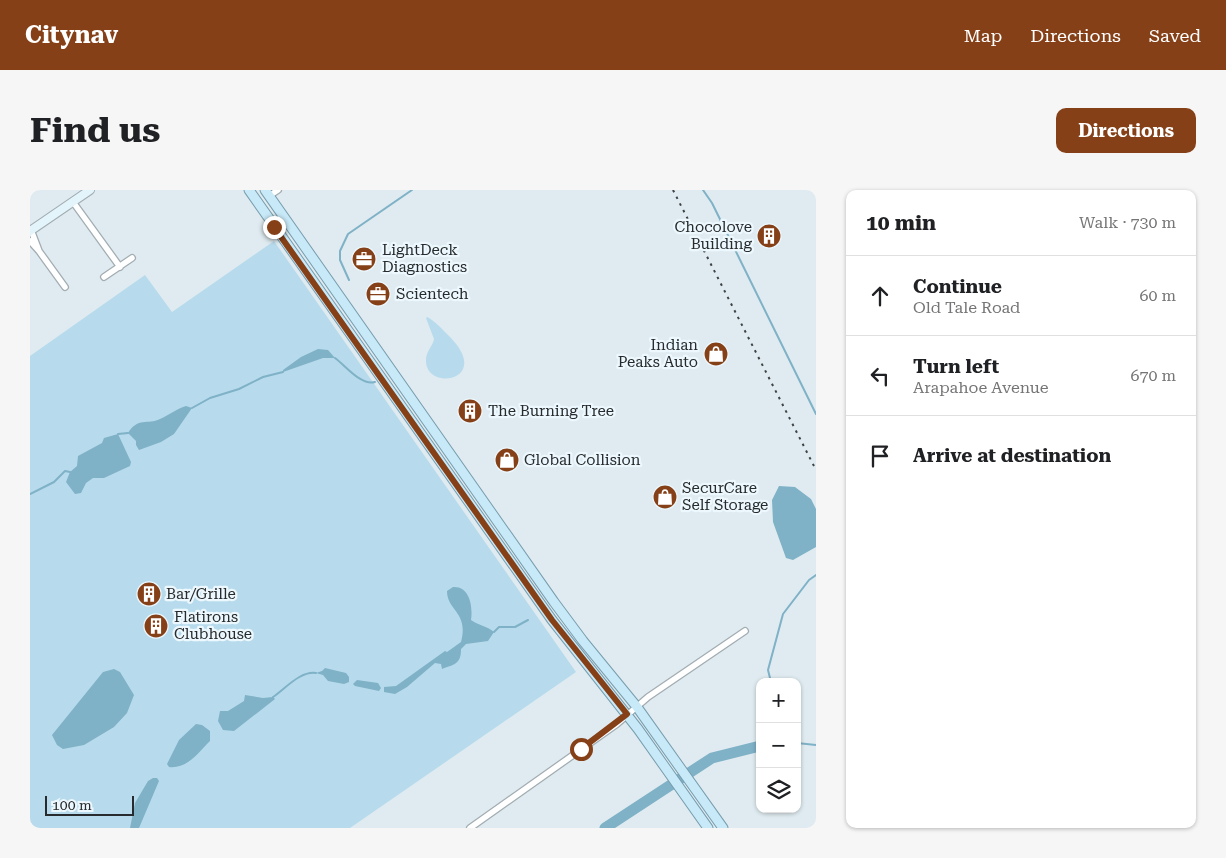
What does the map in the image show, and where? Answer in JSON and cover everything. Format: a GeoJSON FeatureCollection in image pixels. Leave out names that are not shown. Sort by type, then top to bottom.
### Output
{"type":"FeatureCollection","features":[{"type":"Feature","properties":{"kind":"main road"},"geometry":{"type":"LineString","coordinates":[[31,231],[90,190]]}},
{"type":"Feature","properties":{"kind":"main road"},"geometry":{"type":"LineString","coordinates":[[249,190],[557,627],[627,714],[708,828]]}},
{"type":"Feature","properties":{"kind":"main road"},"geometry":{"type":"LineString","coordinates":[[267,193],[558,609],[636,707],[723,828]]}},
{"type":"Feature","properties":{"kind":"street"},"geometry":{"type":"LineString","coordinates":[[267,193],[278,190]]}},
{"type":"Feature","properties":{"kind":"street"},"geometry":{"type":"LineString","coordinates":[[74,202],[120,267]]}},
{"type":"Feature","properties":{"kind":"street"},"geometry":{"type":"LineString","coordinates":[[31,231],[39,250],[65,287]]}},
{"type":"Feature","properties":{"kind":"street"},"geometry":{"type":"LineString","coordinates":[[30,242],[39,250]]}},
{"type":"Feature","properties":{"kind":"street"},"geometry":{"type":"LineString","coordinates":[[104,278],[132,258]]}},
{"type":"Feature","properties":{"kind":"street"},"geometry":{"type":"LineString","coordinates":[[470,828],[636,707],[745,631]]}},
{"type":"Feature","properties":{"kind":"shaded area"},"geometry":{"type":"Polygon","coordinates":[[[274,241],[576,672],[350,828],[30,828],[30,356],[145,275],[172,312],[274,241]]]}},
{"type":"Feature","properties":{"kind":"shaded area"},"geometry":{"type":"Polygon","coordinates":[[[427,317],[450,337],[461,352],[464,364],[461,372],[454,377],[444,378],[435,376],[429,370],[426,357],[434,339],[427,317]]]}},
{"type":"Feature","properties":{"kind":"shaded area"},"geometry":{"type":"Polygon","coordinates":[[[318,349],[328,350],[335,358],[323,358],[283,372],[283,370],[301,357],[318,349]]]}},
{"type":"Feature","properties":{"kind":"shaded area"},"geometry":{"type":"Polygon","coordinates":[[[186,406],[192,408],[174,434],[161,442],[139,450],[136,441],[128,433],[135,425],[155,421],[186,406]]]}},
{"type":"Feature","properties":{"kind":"shaded area"},"geometry":{"type":"Polygon","coordinates":[[[118,434],[131,462],[130,466],[104,478],[93,478],[86,483],[81,493],[75,494],[66,482],[70,472],[77,466],[78,456],[102,443],[104,438],[118,434]]]}},
{"type":"Feature","properties":{"kind":"shaded area"},"geometry":{"type":"Polygon","coordinates":[[[779,486],[795,487],[811,499],[816,509],[816,547],[793,560],[786,558],[773,522],[772,500],[779,486]]]}},
{"type":"Feature","properties":{"kind":"shaded area"},"geometry":{"type":"Polygon","coordinates":[[[453,587],[463,590],[467,594],[471,604],[471,620],[494,632],[488,641],[466,644],[461,649],[460,658],[454,664],[442,669],[441,664],[435,663],[407,687],[395,694],[384,692],[384,687],[396,686],[445,651],[447,652],[461,642],[462,624],[448,598],[447,591],[453,587]]]}},
{"type":"Feature","properties":{"kind":"shaded area"},"geometry":{"type":"Polygon","coordinates":[[[325,668],[346,673],[349,677],[349,682],[344,684],[328,681],[323,675],[316,673],[325,668]]]}},
{"type":"Feature","properties":{"kind":"shaded area"},"geometry":{"type":"Polygon","coordinates":[[[114,669],[120,672],[134,695],[127,713],[114,727],[84,745],[63,749],[57,745],[52,735],[103,672],[114,669]]]}},
{"type":"Feature","properties":{"kind":"shaded area"},"geometry":{"type":"Polygon","coordinates":[[[357,680],[378,683],[381,688],[379,691],[355,686],[353,684],[357,680]]]}},
{"type":"Feature","properties":{"kind":"shaded area"},"geometry":{"type":"Polygon","coordinates":[[[245,695],[263,698],[273,697],[275,699],[234,731],[223,730],[218,721],[220,711],[228,711],[244,701],[245,695]]]}},
{"type":"Feature","properties":{"kind":"shaded area"},"geometry":{"type":"Polygon","coordinates":[[[196,724],[202,725],[210,731],[210,741],[187,763],[169,767],[167,764],[179,740],[196,724]]]}},
{"type":"Feature","properties":{"kind":"shaded area"},"geometry":{"type":"Polygon","coordinates":[[[157,778],[159,781],[139,828],[130,828],[135,803],[148,781],[157,778]]]}},
{"type":"Feature","properties":{"kind":"waterway"},"geometry":{"type":"LineString","coordinates":[[349,280],[340,260],[340,251],[348,234],[412,190]]}},
{"type":"Feature","properties":{"kind":"waterway"},"geometry":{"type":"LineString","coordinates":[[703,190],[712,203],[816,414]]}},
{"type":"Feature","properties":{"kind":"waterway"},"geometry":{"type":"LineString","coordinates":[[335,358],[359,378],[364,381],[375,382]]}},
{"type":"Feature","properties":{"kind":"waterway"},"geometry":{"type":"LineString","coordinates":[[192,408],[210,398],[239,389],[263,377],[283,372]]}},
{"type":"Feature","properties":{"kind":"waterway"},"geometry":{"type":"LineString","coordinates":[[118,434],[128,433]]}},
{"type":"Feature","properties":{"kind":"waterway"},"geometry":{"type":"LineString","coordinates":[[30,494],[54,482],[65,471],[70,472]]}},
{"type":"Feature","properties":{"kind":"waterway"},"geometry":{"type":"LineString","coordinates":[[770,678],[768,670],[783,614],[809,580],[816,575]]}},
{"type":"Feature","properties":{"kind":"waterway"},"geometry":{"type":"LineString","coordinates":[[494,632],[499,627],[515,627],[528,620]]}},
{"type":"Feature","properties":{"kind":"waterway"},"geometry":{"type":"LineString","coordinates":[[273,697],[299,677],[316,673]]}},
{"type":"Feature","properties":{"kind":"waterway"},"geometry":{"type":"LineString","coordinates":[[801,743],[816,745]]}},
{"type":"Feature","properties":{"kind":"waterway"},"geometry":{"type":"LineString","coordinates":[[605,828],[712,758],[756,747]]}},
{"type":"Feature","properties":{"kind":"railway"},"geometry":{"type":"LineString","coordinates":[[673,190],[816,470]]}},
{"type":"Feature","properties":{"kind":"place","name":"Chocolove Building"},"geometry":{"type":"Point","coordinates":[769,236]}},
{"type":"Feature","properties":{"kind":"place","name":"LightDeck Diagnostics"},"geometry":{"type":"Point","coordinates":[364,259]}},
{"type":"Feature","properties":{"kind":"place","name":"Scientech"},"geometry":{"type":"Point","coordinates":[378,294]}},
{"type":"Feature","properties":{"kind":"place","name":"Indian Peaks Auto"},"geometry":{"type":"Point","coordinates":[716,354]}},
{"type":"Feature","properties":{"kind":"place","name":"The Burning Tree"},"geometry":{"type":"Point","coordinates":[470,411]}},
{"type":"Feature","properties":{"kind":"place","name":"Global Collision"},"geometry":{"type":"Point","coordinates":[507,460]}},
{"type":"Feature","properties":{"kind":"place","name":"SecurCare Self Storage"},"geometry":{"type":"Point","coordinates":[665,497]}},
{"type":"Feature","properties":{"kind":"place","name":"Bar/Grille"},"geometry":{"type":"Point","coordinates":[149,594]}},
{"type":"Feature","properties":{"kind":"place","name":"Flatirons Clubhouse"},"geometry":{"type":"Point","coordinates":[156,626]}},
{"type":"Feature","properties":{"kind":"route"},"geometry":{"type":"LineString","coordinates":[[274,227],[552,620],[627,714],[617,724],[581,749]]}}]}
